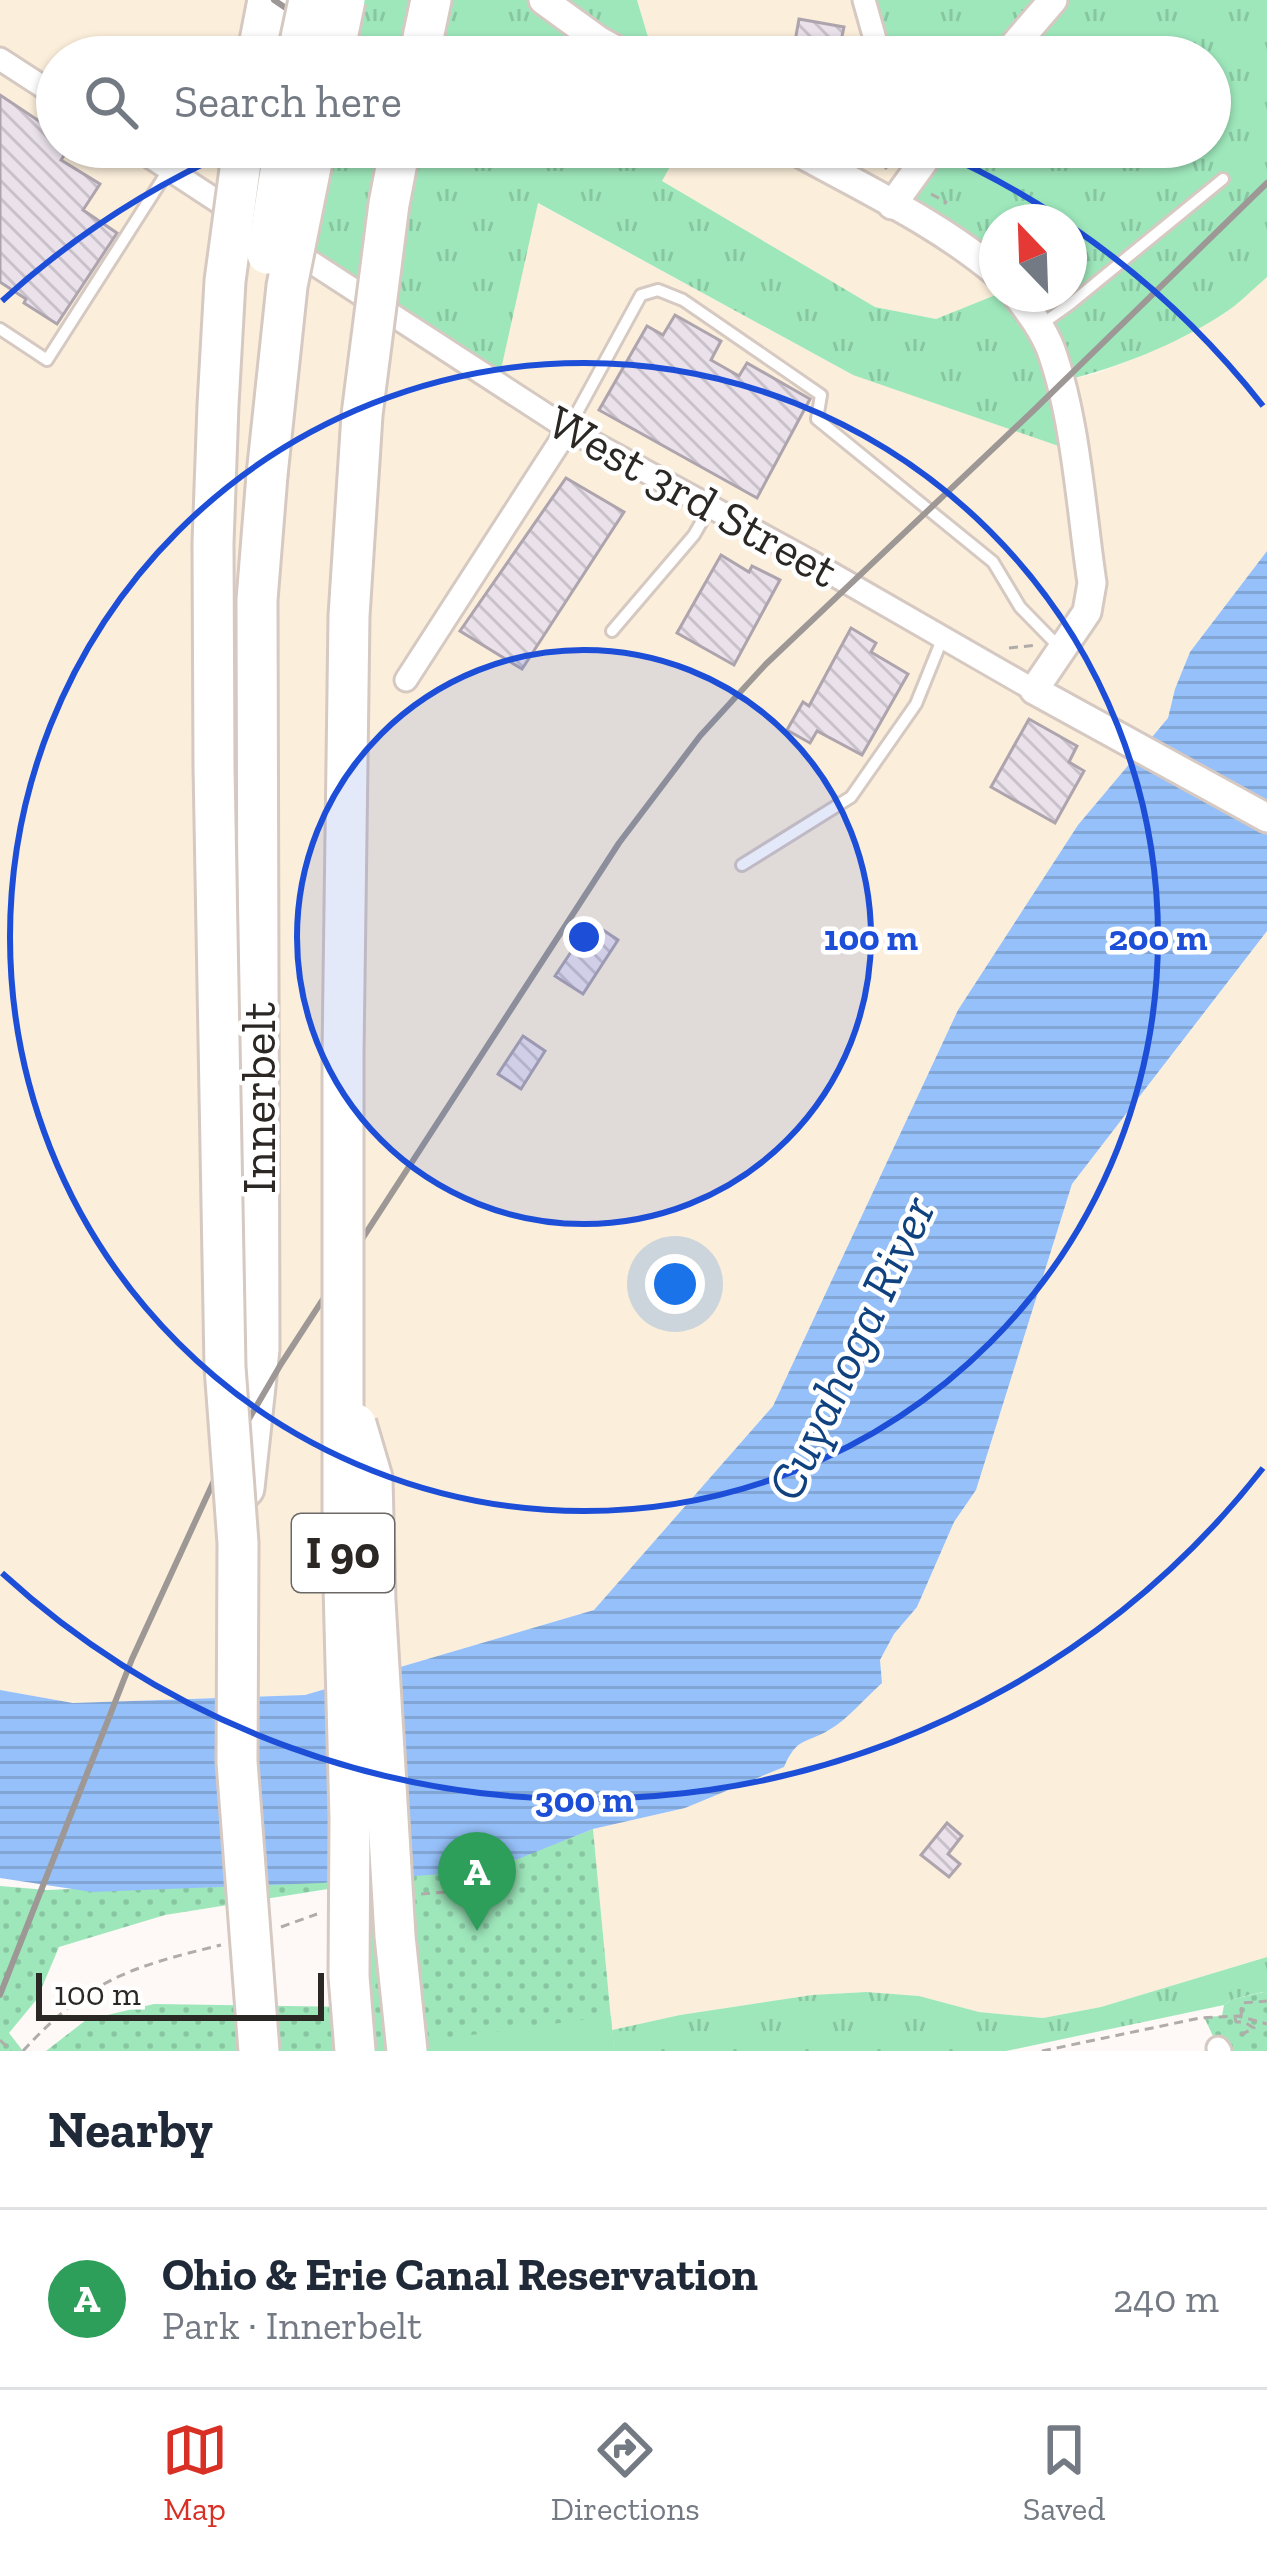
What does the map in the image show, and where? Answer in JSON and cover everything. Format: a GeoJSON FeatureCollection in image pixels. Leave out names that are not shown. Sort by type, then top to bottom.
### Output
{"type":"FeatureCollection","features":[{"type":"Feature","properties":{"kind":"highway"},"geometry":{"type":"LineString","coordinates":[[261,36],[268,0]]}},
{"type":"Feature","properties":{"kind":"highway"},"geometry":{"type":"LineString","coordinates":[[301,36],[308,0]]}},
{"type":"Feature","properties":{"kind":"highway"},"geometry":{"type":"LineString","coordinates":[[337,36],[345,0]]}},
{"type":"Feature","properties":{"kind":"highway"},"geometry":{"type":"LineString","coordinates":[[423,36],[431,0]]}},
{"type":"Feature","properties":{"kind":"highway"},"geometry":{"type":"LineString","coordinates":[[238,1543],[225,1367],[213,543],[225,281],[240,168]]}},
{"type":"Feature","properties":{"kind":"highway"},"geometry":{"type":"LineString","coordinates":[[267,475],[261,381],[264,274],[281,168]]}},
{"type":"Feature","properties":{"kind":"highway","name":"Innerbelt"},"geometry":{"type":"LineString","coordinates":[[259,2051],[238,1762],[238,1543],[259,1349],[257,624],[287,286],[310,168]]}},
{"type":"Feature","properties":{"kind":"highway","name":"Innerbelt"},"geometry":{"type":"LineString","coordinates":[[355,2051],[349,1976],[343,1547],[349,616],[362,415],[396,168]]}},
{"type":"Feature","properties":{"kind":"highway"},"geometry":{"type":"LineString","coordinates":[[344,1383],[372,1478],[395,1936],[407,2051]]}},
{"type":"Feature","properties":{"kind":"street"},"geometry":{"type":"LineString","coordinates":[[543,0],[592,36]]}},
{"type":"Feature","properties":{"kind":"street"},"geometry":{"type":"LineString","coordinates":[[864,0],[874,36]]}},
{"type":"Feature","properties":{"kind":"street"},"geometry":{"type":"LineString","coordinates":[[1022,36],[1053,0]]}},
{"type":"Feature","properties":{"kind":"street"},"geometry":{"type":"LineString","coordinates":[[0,59],[36,82]]}},
{"type":"Feature","properties":{"kind":"street"},"geometry":{"type":"LineString","coordinates":[[826,168],[979,258]]}},
{"type":"Feature","properties":{"kind":"street"},"geometry":{"type":"LineString","coordinates":[[892,205],[919,168]]}},
{"type":"Feature","properties":{"kind":"street","name":"West 3rd Street"},"geometry":{"type":"LineString","coordinates":[[169,169],[568,428],[1267,818]]}},
{"type":"Feature","properties":{"kind":"street"},"geometry":{"type":"LineString","coordinates":[[1029,312],[1055,364],[1069,421],[1092,583],[1087,612],[1055,643],[1034,690]]}},
{"type":"Feature","properties":{"kind":"street"},"geometry":{"type":"LineString","coordinates":[[406,680],[568,428]]}},
{"type":"Feature","properties":{"kind":"lane"},"geometry":{"type":"LineString","coordinates":[[0,329],[46,360],[169,169]]}},
{"type":"Feature","properties":{"kind":"lane"},"geometry":{"type":"LineString","coordinates":[[1039,326],[1223,179]]}},
{"type":"Feature","properties":{"kind":"lane"},"geometry":{"type":"LineString","coordinates":[[568,428],[640,295],[658,290],[670,295],[821,394],[817,419],[993,562],[1020,607],[1055,643]]}},
{"type":"Feature","properties":{"kind":"lane"},"geometry":{"type":"LineString","coordinates":[[612,631],[694,535],[710,507]]}},
{"type":"Feature","properties":{"kind":"lane"},"geometry":{"type":"LineString","coordinates":[[742,865],[851,797],[916,704],[943,638]]}},
{"type":"Feature","properties":{"kind":"path"},"geometry":{"type":"LineString","coordinates":[[1009,648],[1055,643]]}},
{"type":"Feature","properties":{"kind":"path"},"geometry":{"type":"LineString","coordinates":[[1224,2046],[1254,2028],[1236,2022],[1242,2003],[1267,2000]]}},
{"type":"Feature","properties":{"kind":"path"},"geometry":{"type":"LineString","coordinates":[[1042,2051],[1200,2018],[1238,2016],[1267,2024]]}},
{"type":"Feature","properties":{"kind":"path"},"geometry":{"type":"LineString","coordinates":[[0,2040],[11,2051]]}},
{"type":"Feature","properties":{"kind":"shaded area"},"geometry":{"type":"Polygon","coordinates":[[[0,0],[267,0],[261,36],[36,36],[36,168],[266,168],[498,382],[537,203],[853,375],[1064,381],[1144,355],[1225,313],[1267,277],[1267,551],[1190,652],[1168,718],[1078,825],[958,1010],[773,1406],[594,1610],[305,1695],[73,1703],[0,1690],[0,0]]]}},
{"type":"Feature","properties":{"kind":"shaded area"},"geometry":{"type":"Polygon","coordinates":[[[637,0],[864,0],[874,36],[648,36],[637,0]]]}},
{"type":"Feature","properties":{"kind":"shaded area"},"geometry":{"type":"Polygon","coordinates":[[[669,168],[922,168],[979,248],[979,302],[936,319],[875,307],[661,181],[669,168]]]}},
{"type":"Feature","properties":{"kind":"shaded area"},"geometry":{"type":"Polygon","coordinates":[[[1267,931],[1267,1957],[1101,2007],[1043,2018],[979,2012],[919,1996],[866,1992],[812,1995],[612,2030],[593,1829],[685,1808],[791,1752],[806,1738],[829,1730],[882,1683],[880,1661],[894,1634],[917,1607],[954,1522],[976,1490],[1072,1184],[1267,931]]]}},
{"type":"Feature","properties":{"kind":"green space"},"geometry":{"type":"Polygon","coordinates":[[[267,0],[637,0],[648,36],[261,36],[267,0]]]}},
{"type":"Feature","properties":{"kind":"green space"},"geometry":{"type":"Polygon","coordinates":[[[864,0],[1267,0],[1267,277],[1229,310],[1186,336],[1126,362],[1064,381],[1073,451],[853,375],[538,203],[498,383],[236,213],[241,168],[669,168],[662,181],[875,307],[936,319],[979,302],[979,312],[1087,312],[1087,204],[979,204],[979,261],[892,205],[918,168],[1231,168],[1231,36],[874,36],[864,0]]]}},
{"type":"Feature","properties":{"kind":"green space"},"geometry":{"type":"Polygon","coordinates":[[[593,1829],[614,2051],[46,2051],[86,2020],[154,2004],[354,2007],[347,1886],[165,1915],[59,1947],[37,1999],[9,2033],[23,2051],[0,2051],[0,1886],[47,1890],[456,1873],[511,1861],[593,1829]]]}},
{"type":"Feature","properties":{"kind":"green space"},"geometry":{"type":"Polygon","coordinates":[[[1267,1957],[1267,1994],[1006,2051],[614,2051],[612,2030],[812,1995],[919,1996],[979,2012],[1043,2018],[1101,2007],[1267,1957]]]}},
{"type":"Feature","properties":{"kind":"green space"},"geometry":{"type":"Polygon","coordinates":[[[1264,1992],[1267,2051],[1220,2051],[1204,2017],[1222,2016],[1224,2005],[1233,1999],[1264,1992]]]}},
{"type":"Feature","properties":{"kind":"green space"},"geometry":{"type":"Polygon","coordinates":[[[611,2016],[614,2051],[421,2051],[420,2042],[611,2016]]]}},
{"type":"Feature","properties":{"kind":"water","name":"Cuyahoga River"},"geometry":{"type":"Polygon","coordinates":[[[1267,551],[1267,931],[1072,1184],[976,1490],[954,1522],[917,1607],[880,1660],[882,1683],[836,1725],[798,1746],[784,1767],[685,1808],[593,1829],[518,1859],[456,1873],[92,1892],[0,1878],[0,1690],[73,1703],[305,1695],[594,1610],[773,1406],[958,1010],[1078,825],[1168,718],[1190,652],[1267,551]]]}},
{"type":"Feature","properties":{"kind":"building"},"geometry":{"type":"Polygon","coordinates":[[[799,19],[844,27],[842,36],[796,36],[799,19]]]}},
{"type":"Feature","properties":{"kind":"building"},"geometry":{"type":"Polygon","coordinates":[[[0,95],[36,119],[36,168],[74,168],[100,184],[83,210],[117,233],[57,324],[0,282],[0,95]]]}},
{"type":"Feature","properties":{"kind":"building"},"geometry":{"type":"Polygon","coordinates":[[[675,315],[721,341],[711,360],[739,376],[747,363],[810,399],[757,498],[599,410],[647,326],[663,335],[675,315]]]}},
{"type":"Feature","properties":{"kind":"building"},"geometry":{"type":"Polygon","coordinates":[[[566,478],[624,512],[522,669],[460,631],[566,478]]]}},
{"type":"Feature","properties":{"kind":"building"},"geometry":{"type":"Polygon","coordinates":[[[721,555],[749,572],[752,566],[780,580],[734,665],[677,633],[721,555]]]}},
{"type":"Feature","properties":{"kind":"building"},"geometry":{"type":"Polygon","coordinates":[[[851,628],[876,643],[871,652],[908,674],[862,755],[817,731],[810,743],[787,730],[803,702],[809,706],[851,628]]]}},
{"type":"Feature","properties":{"kind":"building"},"geometry":{"type":"Polygon","coordinates":[[[1029,719],[1077,746],[1069,762],[1084,771],[1055,823],[991,787],[1029,719]]]}},
{"type":"Feature","properties":{"kind":"building"},"geometry":{"type":"Polygon","coordinates":[[[591,922],[618,940],[583,994],[555,976],[591,922]]]}},
{"type":"Feature","properties":{"kind":"building"},"geometry":{"type":"Polygon","coordinates":[[[523,1036],[545,1051],[521,1089],[498,1074],[523,1036]]]}},
{"type":"Feature","properties":{"kind":"building"},"geometry":{"type":"Polygon","coordinates":[[[947,1823],[962,1836],[948,1854],[960,1864],[949,1877],[921,1855],[947,1823]]]}},
{"type":"Feature","properties":{"kind":"railway"},"geometry":{"type":"LineString","coordinates":[[274,0],[327,36]]}},
{"type":"Feature","properties":{"kind":"railway"},"geometry":{"type":"LineString","coordinates":[[0,1995],[132,1659],[218,1472],[281,1364],[619,843],[700,736],[766,664],[1267,183]]}},
{"type":"Feature","properties":{"kind":"place","name":"Ohio & Erie Canal Reservation"},"geometry":{"type":"Point","coordinates":[477,1931]}}]}
